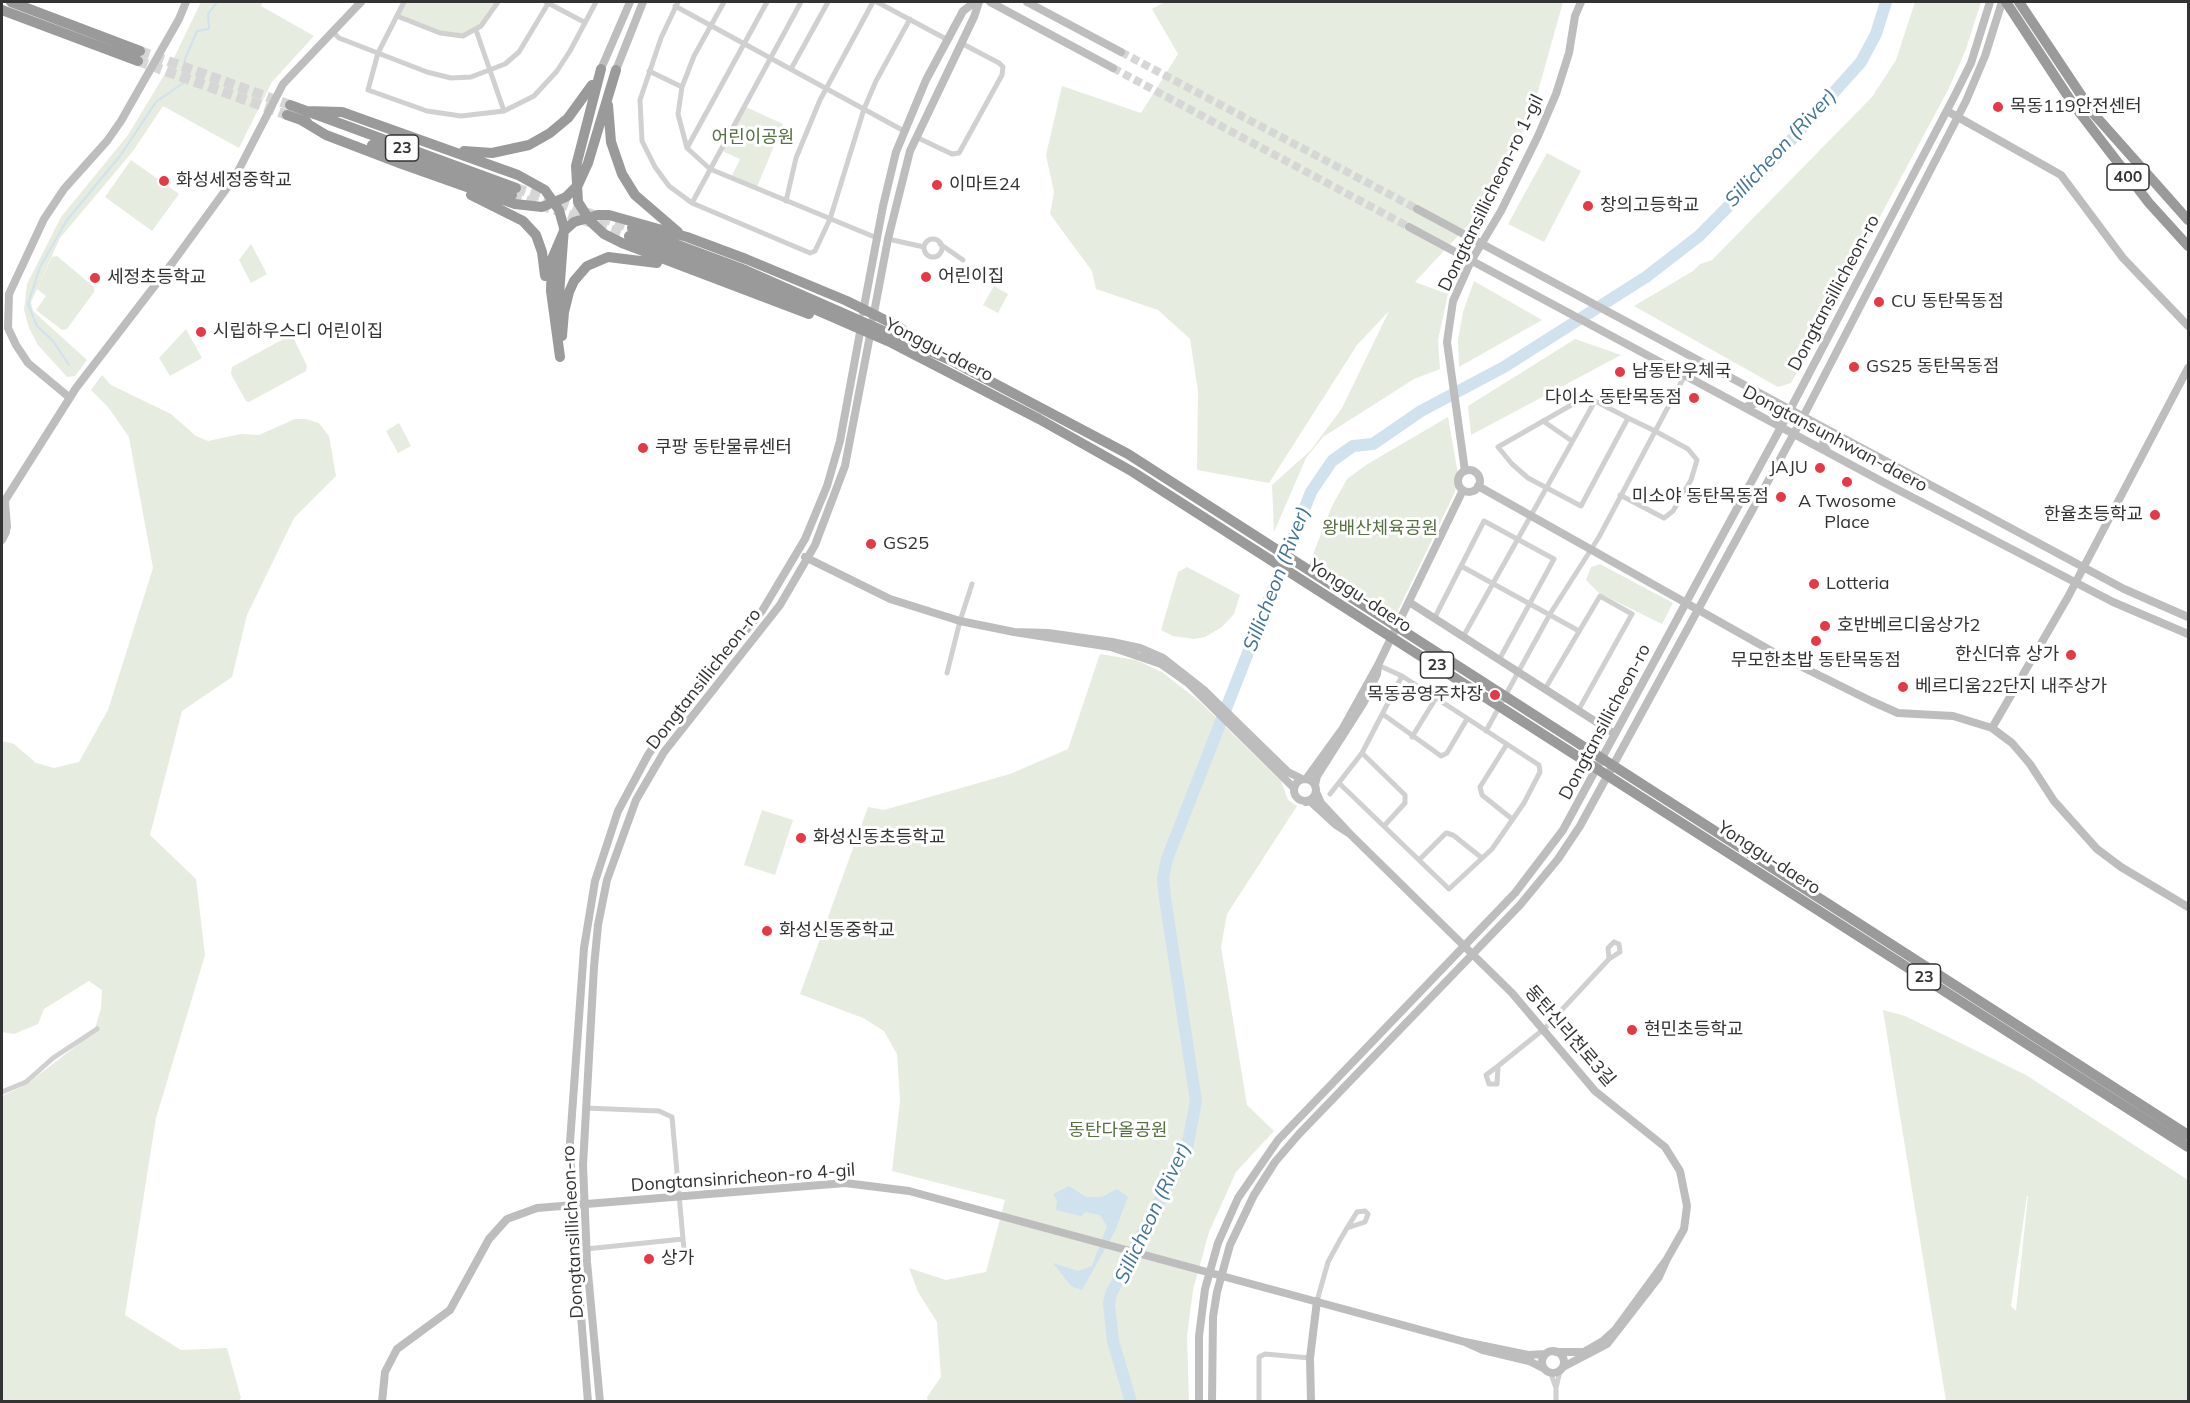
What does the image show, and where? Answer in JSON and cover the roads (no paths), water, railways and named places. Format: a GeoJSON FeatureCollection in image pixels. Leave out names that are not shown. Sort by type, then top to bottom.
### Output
{"type":"FeatureCollection","features":[{"type":"Feature","properties":{"kind":"highway"},"geometry":{"type":"LineString","coordinates":[[2,10],[139,56],[11,2]]}},
{"type":"Feature","properties":{"kind":"highway","name":"400"},"geometry":{"type":"LineString","coordinates":[[2004,2],[2073,104],[2149,203],[2188,246]]}},
{"type":"Feature","properties":{"kind":"highway","name":"400"},"geometry":{"type":"LineString","coordinates":[[2019,2],[2093,114],[2188,220]]}},
{"type":"Feature","properties":{"kind":"highway"},"geometry":{"type":"LineString","coordinates":[[438,146],[492,153],[529,145],[550,134],[568,118],[601,69]]}},
{"type":"Feature","properties":{"kind":"highway"},"geometry":{"type":"LineString","coordinates":[[601,69],[576,166],[578,202],[590,221],[604,234],[651,256],[844,321]]}},
{"type":"Feature","properties":{"kind":"highway"},"geometry":{"type":"LineString","coordinates":[[304,116],[326,135],[515,204],[542,207],[572,192],[584,174],[616,70]]}},
{"type":"Feature","properties":{"kind":"highway"},"geometry":{"type":"LineString","coordinates":[[616,70],[608,108],[614,154],[622,174],[635,195],[647,207],[687,237]]}},
{"type":"Feature","properties":{"kind":"highway","name":"23"},"geometry":{"type":"LineString","coordinates":[[289,110],[514,191]]}},
{"type":"Feature","properties":{"kind":"highway"},"geometry":{"type":"LineString","coordinates":[[304,116],[342,112],[492,165],[545,190],[559,210],[565,239],[559,297],[560,357]]}},
{"type":"Feature","properties":{"kind":"highway"},"geometry":{"type":"LineString","coordinates":[[402,164],[503,210],[523,221],[536,235],[542,252],[546,288],[560,357]]}},
{"type":"Feature","properties":{"kind":"highway"},"geometry":{"type":"LineString","coordinates":[[560,357],[550,273],[557,242],[574,222],[587,217],[609,215],[687,237],[848,301],[894,339],[927,355]]}},
{"type":"Feature","properties":{"kind":"highway","name":"Yonggu-daero"},"geometry":{"type":"LineString","coordinates":[[631,232],[745,270],[844,321],[894,339],[927,355],[1216,518],[2188,1135]]}},
{"type":"Feature","properties":{"kind":"highway"},"geometry":{"type":"LineString","coordinates":[[560,357],[564,312],[569,292],[574,281],[587,266],[608,256],[621,256],[691,270]]}},
{"type":"Feature","properties":{"kind":"highway","name":"Yonggu-daero"},"geometry":{"type":"LineString","coordinates":[[1662,803],[2188,1147]]}},
{"type":"Feature","properties":{"kind":"main road"},"geometry":{"type":"LineString","coordinates":[[70,398],[28,363],[16,345],[8,328],[9,294],[44,219],[64,189],[107,141],[121,121],[179,19],[186,2]]}},
{"type":"Feature","properties":{"kind":"main road"},"geometry":{"type":"LineString","coordinates":[[2,540],[7,527],[3,503],[70,398],[235,177],[283,84],[362,2]]}},
{"type":"Feature","properties":{"kind":"main road"},"geometry":{"type":"LineString","coordinates":[[601,69],[630,2]]}},
{"type":"Feature","properties":{"kind":"main road"},"geometry":{"type":"LineString","coordinates":[[616,70],[643,2]]}},
{"type":"Feature","properties":{"kind":"main road","name":"Dongtansillicheon-ro"},"geometry":{"type":"LineString","coordinates":[[588,1401],[572,1205],[571,1125],[584,948],[591,898],[605,845],[625,796],[653,747],[762,610],[797,553],[819,505],[840,441],[890,174],[904,131],[948,40],[963,11],[977,2]]}},
{"type":"Feature","properties":{"kind":"main road","name":"Dongtansillicheon-ro"},"geometry":{"type":"LineString","coordinates":[[600,1401],[586,1249],[585,1108],[598,925],[607,880],[619,841],[636,800],[664,752],[759,635],[790,590],[808,559],[833,504],[850,446],[888,239],[915,137],[961,43],[977,2]]}},
{"type":"Feature","properties":{"kind":"main road"},"geometry":{"type":"LineString","coordinates":[[990,2],[1113,68]]}},
{"type":"Feature","properties":{"kind":"main road"},"geometry":{"type":"LineString","coordinates":[[1027,2],[1121,52]]}},
{"type":"Feature","properties":{"kind":"main road","name":"Dongtansillicheon-ro 1-gil"},"geometry":{"type":"LineString","coordinates":[[1462,490],[1458,481],[1465,471],[1447,342],[1453,301],[1470,263],[1528,158],[1556,94],[1569,53],[1575,16],[1581,2]]}},
{"type":"Feature","properties":{"kind":"main road","name":"Dongtansillicheon-ro"},"geometry":{"type":"LineString","coordinates":[[1199,1401],[1199,1336],[1209,1272],[1222,1232],[1238,1198],[1278,1140],[1465,945],[1546,856],[1574,811],[1761,465],[1947,111],[1966,74],[1989,2]]}},
{"type":"Feature","properties":{"kind":"main road","name":"Dongtansillicheon-ro"},"geometry":{"type":"LineString","coordinates":[[1212,1401],[1213,1317],[1221,1275],[1239,1222],[1275,1162],[1535,888],[1567,846],[1803,417],[1958,117],[1975,81],[2004,2]]}},
{"type":"Feature","properties":{"kind":"main road"},"geometry":{"type":"LineString","coordinates":[[1966,74],[1967,83],[1975,81]]}},
{"type":"Feature","properties":{"kind":"main road"},"geometry":{"type":"LineString","coordinates":[[1947,111],[2061,175],[2123,258],[2188,326]]}},
{"type":"Feature","properties":{"kind":"main road"},"geometry":{"type":"LineString","coordinates":[[1929,144],[1938,142],[1939,152]]}},
{"type":"Feature","properties":{"kind":"main road","name":"Dongtansunhwan-daero"},"geometry":{"type":"LineString","coordinates":[[1417,209],[2084,567],[2145,599],[2188,617]]}},
{"type":"Feature","properties":{"kind":"main road","name":"Dongtansunhwan-daero"},"geometry":{"type":"LineString","coordinates":[[1409,227],[1827,452],[2113,602],[2188,634]]}},
{"type":"Feature","properties":{"kind":"main road"},"geometry":{"type":"LineString","coordinates":[[877,238],[888,239]]}},
{"type":"Feature","properties":{"kind":"main road"},"geometry":{"type":"LineString","coordinates":[[1812,367],[1816,376],[1825,374]]}},
{"type":"Feature","properties":{"kind":"main road"},"geometry":{"type":"LineString","coordinates":[[1992,728],[2076,582],[2188,368]]}},
{"type":"Feature","properties":{"kind":"main road"},"geometry":{"type":"LineString","coordinates":[[1745,407],[1757,403],[1756,391]]}},
{"type":"Feature","properties":{"kind":"main road"},"geometry":{"type":"LineString","coordinates":[[1827,452],[1823,444],[1824,439],[1828,436],[1839,436]]}},
{"type":"Feature","properties":{"kind":"main road"},"geometry":{"type":"LineString","coordinates":[[1761,465],[1770,461],[1773,464],[1773,472]]}},
{"type":"Feature","properties":{"kind":"main road"},"geometry":{"type":"LineString","coordinates":[[1465,471],[1477,474],[1478,486]]}},
{"type":"Feature","properties":{"kind":"main road"},"geometry":{"type":"LineString","coordinates":[[1294,788],[1304,779],[1343,729],[1378,665],[1462,490],[1469,492],[1478,486]]}},
{"type":"Feature","properties":{"kind":"main road"},"geometry":{"type":"LineString","coordinates":[[1478,486],[1784,658],[1898,712],[1953,716],[1992,728],[2012,743],[2030,764],[2054,801],[2097,849],[2121,867],[2188,907]]}},
{"type":"Feature","properties":{"kind":"main road"},"geometry":{"type":"LineString","coordinates":[[2,517],[7,527]]}},
{"type":"Feature","properties":{"kind":"main road"},"geometry":{"type":"LineString","coordinates":[[797,553],[890,599],[960,621],[1138,654],[1175,673],[1204,694],[1275,762],[1288,772],[1304,779],[1315,789],[1321,803],[1350,834]]}},
{"type":"Feature","properties":{"kind":"main road"},"geometry":{"type":"LineString","coordinates":[[1409,602],[1616,734]]}},
{"type":"Feature","properties":{"kind":"main road"},"geometry":{"type":"LineString","coordinates":[[1306,802],[1312,799],[1317,776],[1364,702],[1378,665]]}},
{"type":"Feature","properties":{"kind":"main road"},"geometry":{"type":"LineString","coordinates":[[1275,762],[1294,788],[1296,797],[1306,802],[1310,801],[1336,825],[1350,834]]}},
{"type":"Feature","properties":{"kind":"main road","name":"동탄신리천로3길"},"geometry":{"type":"LineString","coordinates":[[1350,834],[1474,954],[1544,1029],[1595,1091],[1653,1137],[1673,1159],[1683,1183],[1687,1206],[1684,1229],[1659,1277],[1613,1339],[1594,1353],[1558,1370],[1543,1368],[1529,1361],[1483,1350],[1465,1342]]}},
{"type":"Feature","properties":{"kind":"main road","name":"Dongtansinricheon-ro 4-gil"},"geometry":{"type":"LineString","coordinates":[[382,1401],[382,1387],[391,1359],[408,1340],[443,1316],[456,1302],[482,1251],[497,1228],[523,1212],[572,1205],[845,1183],[870,1185],[909,1191],[1191,1266]]}},
{"type":"Feature","properties":{"kind":"main road","name":"동탄신리천로3길"},"geometry":{"type":"LineString","coordinates":[[1191,1266],[1465,1342],[1528,1355],[1584,1352],[1604,1341],[1615,1330],[1667,1260]]}},
{"type":"Feature","properties":{"kind":"main road"},"geometry":{"type":"LineString","coordinates":[[1311,1401],[1310,1358],[1317,1301]]}},
{"type":"Feature","properties":{"kind":"main road"},"geometry":{"type":"LineString","coordinates":[[1556,1352],[1564,1359],[1558,1370]]}},
{"type":"Feature","properties":{"kind":"main road"},"geometry":{"type":"LineString","coordinates":[[1543,1368],[1542,1360],[1545,1354]]}},
{"type":"Feature","properties":{"kind":"street"},"geometry":{"type":"LineString","coordinates":[[405,2],[378,53],[368,90],[444,115],[484,115],[504,111],[534,96],[547,83],[570,51],[596,2]]}},
{"type":"Feature","properties":{"kind":"street"},"geometry":{"type":"LineString","coordinates":[[397,16],[452,36],[463,36],[476,30],[485,22],[498,2]]}},
{"type":"Feature","properties":{"kind":"street"},"geometry":{"type":"LineString","coordinates":[[333,32],[339,38],[451,78],[471,77],[490,71],[519,52],[548,2],[584,22]]}},
{"type":"Feature","properties":{"kind":"street"},"geometry":{"type":"LineString","coordinates":[[724,2],[710,25],[682,87],[678,114],[687,148],[710,169],[877,238]]}},
{"type":"Feature","properties":{"kind":"street"},"geometry":{"type":"LineString","coordinates":[[687,148],[767,2]]}},
{"type":"Feature","properties":{"kind":"street"},"geometry":{"type":"LineString","coordinates":[[692,203],[801,2]]}},
{"type":"Feature","properties":{"kind":"street"},"geometry":{"type":"LineString","coordinates":[[791,69],[828,2]]}},
{"type":"Feature","properties":{"kind":"street"},"geometry":{"type":"LineString","coordinates":[[786,201],[796,158],[826,88],[875,2],[948,40]]}},
{"type":"Feature","properties":{"kind":"street"},"geometry":{"type":"LineString","coordinates":[[904,131],[864,109],[826,88],[744,44],[710,25],[677,4],[649,71],[640,100],[642,141],[662,178],[676,194],[810,253],[815,251],[830,219],[864,109],[910,19]]}},
{"type":"Feature","properties":{"kind":"street"},"geometry":{"type":"LineString","coordinates":[[476,30],[504,111]]}},
{"type":"Feature","properties":{"kind":"street"},"geometry":{"type":"LineString","coordinates":[[915,137],[952,154],[959,153],[1002,75],[1003,67],[999,63],[961,43]]}},
{"type":"Feature","properties":{"kind":"street"},"geometry":{"type":"LineString","coordinates":[[649,71],[682,87]]}},
{"type":"Feature","properties":{"kind":"street"},"geometry":{"type":"LineString","coordinates":[[888,239],[924,247]]}},
{"type":"Feature","properties":{"kind":"street"},"geometry":{"type":"LineString","coordinates":[[924,247],[932,240],[963,260]]}},
{"type":"Feature","properties":{"kind":"street"},"geometry":{"type":"LineString","coordinates":[[939,254],[940,244]]}},
{"type":"Feature","properties":{"kind":"street"},"geometry":{"type":"LineString","coordinates":[[924,247],[928,256],[952,254]]}},
{"type":"Feature","properties":{"kind":"street"},"geometry":{"type":"LineString","coordinates":[[1486,731],[1550,614],[1599,537],[1686,375]]}},
{"type":"Feature","properties":{"kind":"street"},"geometry":{"type":"LineString","coordinates":[[1620,495],[1664,518],[1673,511],[1686,488],[1697,460],[1688,449],[1628,418],[1595,401],[1580,400],[1498,447],[1528,478],[1581,506],[1628,418]]}},
{"type":"Feature","properties":{"kind":"street"},"geometry":{"type":"LineString","coordinates":[[1463,637],[1595,401]]}},
{"type":"Feature","properties":{"kind":"street"},"geometry":{"type":"LineString","coordinates":[[1543,421],[1572,441]]}},
{"type":"Feature","properties":{"kind":"street"},"geometry":{"type":"LineString","coordinates":[[1434,619],[1484,521],[1554,559],[1499,660]]}},
{"type":"Feature","properties":{"kind":"street"},"geometry":{"type":"LineString","coordinates":[[1461,566],[1579,631]]}},
{"type":"Feature","properties":{"kind":"street"},"geometry":{"type":"LineString","coordinates":[[947,673],[972,584]]}},
{"type":"Feature","properties":{"kind":"street"},"geometry":{"type":"LineString","coordinates":[[1545,689],[1600,596],[1632,614],[1578,711]]}},
{"type":"Feature","properties":{"kind":"street"},"geometry":{"type":"LineString","coordinates":[[1378,665],[1402,676],[1539,765],[1540,772],[1492,849],[1449,889],[1446,897]]}},
{"type":"Feature","properties":{"kind":"street"},"geometry":{"type":"LineString","coordinates":[[1330,794],[1362,753],[1384,715],[1402,676]]}},
{"type":"Feature","properties":{"kind":"street"},"geometry":{"type":"LineString","coordinates":[[1412,737],[1436,698]]}},
{"type":"Feature","properties":{"kind":"street"},"geometry":{"type":"LineString","coordinates":[[1384,715],[1441,756],[1447,753],[1467,718]]}},
{"type":"Feature","properties":{"kind":"street"},"geometry":{"type":"LineString","coordinates":[[1508,744],[1480,787],[1482,795],[1512,819]]}},
{"type":"Feature","properties":{"kind":"street"},"geometry":{"type":"LineString","coordinates":[[1362,753],[1405,795],[1406,803],[1384,826]]}},
{"type":"Feature","properties":{"kind":"street"},"geometry":{"type":"LineString","coordinates":[[1340,784],[1449,889]]}},
{"type":"Feature","properties":{"kind":"street"},"geometry":{"type":"LineString","coordinates":[[1419,860],[1446,833],[1453,835],[1482,858]]}},
{"type":"Feature","properties":{"kind":"street"},"geometry":{"type":"LineString","coordinates":[[1498,1066],[1544,1029],[1609,959]]}},
{"type":"Feature","properties":{"kind":"street"},"geometry":{"type":"LineString","coordinates":[[2,1092],[26,1082],[53,1058],[97,1029]]}},
{"type":"Feature","properties":{"kind":"street"},"geometry":{"type":"LineString","coordinates":[[585,1108],[659,1111],[672,1117],[684,1249]]}},
{"type":"Feature","properties":{"kind":"street"},"geometry":{"type":"LineString","coordinates":[[1317,1301],[1328,1262],[1347,1228]]}},
{"type":"Feature","properties":{"kind":"street"},"geometry":{"type":"LineString","coordinates":[[586,1249],[683,1239]]}},
{"type":"Feature","properties":{"kind":"street"},"geometry":{"type":"LineString","coordinates":[[1259,1401],[1259,1357],[1265,1354],[1310,1358]]}},
{"type":"Feature","properties":{"kind":"street"},"geometry":{"type":"LineString","coordinates":[[1556,1401],[1558,1370]]}},
{"type":"Feature","properties":{"kind":"water"},"geometry":{"type":"Polygon","coordinates":[[[1069,1186],[1086,1197],[1102,1197],[1117,1189],[1128,1197],[1115,1231],[1082,1290],[1071,1286],[1053,1263],[1078,1271],[1092,1266],[1107,1226],[1100,1215],[1085,1212],[1081,1216],[1056,1210],[1057,1200],[1053,1194],[1069,1186]]]}},
{"type":"Feature","properties":{"kind":"waterway"},"geometry":{"type":"LineString","coordinates":[[69,365],[53,341],[37,326],[28,304],[40,267],[67,220],[120,156],[156,102],[183,83],[185,59],[197,31],[209,29],[208,14],[217,2]]}},
{"type":"Feature","properties":{"kind":"waterway","name":"Sillicheon (River)"},"geometry":{"type":"LineString","coordinates":[[1131,1402],[1113,1341],[1109,1304],[1111,1294],[1187,1148],[1196,1101],[1163,878],[1167,859],[1311,492],[1332,461],[1353,446],[1373,444],[1421,411],[1504,367],[1646,277],[1699,236],[1768,166],[1861,62],[1876,34],[1886,2]]}},
{"type":"Feature","properties":{"kind":"tunnel"},"geometry":{"type":"LineString","coordinates":[[140,51],[290,105]]}},
{"type":"Feature","properties":{"kind":"tunnel"},"geometry":{"type":"LineString","coordinates":[[1121,52],[1417,209]]}},
{"type":"Feature","properties":{"kind":"tunnel"},"geometry":{"type":"LineString","coordinates":[[138,61],[287,115]]}},
{"type":"Feature","properties":{"kind":"tunnel"},"geometry":{"type":"LineString","coordinates":[[1113,68],[1409,227]]}},
{"type":"Feature","properties":{"kind":"tunnel"},"geometry":{"type":"LineString","coordinates":[[516,188],[632,228]]}},
{"type":"Feature","properties":{"kind":"tunnel"},"geometry":{"type":"LineString","coordinates":[[512,195],[629,236]]}},
{"type":"Feature","properties":{"kind":"place","name":"목동119안전센터"},"geometry":{"type":"Point","coordinates":[1998,107]}},
{"type":"Feature","properties":{"kind":"place","name":"화성세정중학교"},"geometry":{"type":"Point","coordinates":[164,181]}},
{"type":"Feature","properties":{"kind":"place","name":"이마트24"},"geometry":{"type":"Point","coordinates":[937,185]}},
{"type":"Feature","properties":{"kind":"place","name":"창의고등학교"},"geometry":{"type":"Point","coordinates":[1588,206]}},
{"type":"Feature","properties":{"kind":"place","name":"어린이집"},"geometry":{"type":"Point","coordinates":[926,277]}},
{"type":"Feature","properties":{"kind":"place","name":"세정초등학교"},"geometry":{"type":"Point","coordinates":[95,278]}},
{"type":"Feature","properties":{"kind":"place","name":"CU 동탄목동점"},"geometry":{"type":"Point","coordinates":[1879,302]}},
{"type":"Feature","properties":{"kind":"place","name":"시립하우스디 어린이집"},"geometry":{"type":"Point","coordinates":[201,332]}},
{"type":"Feature","properties":{"kind":"place","name":"GS25 동탄목동점"},"geometry":{"type":"Point","coordinates":[1854,367]}},
{"type":"Feature","properties":{"kind":"place","name":"남동탄우체국"},"geometry":{"type":"Point","coordinates":[1620,372]}},
{"type":"Feature","properties":{"kind":"place","name":"다이소 동탄목동점"},"geometry":{"type":"Point","coordinates":[1694,398]}},
{"type":"Feature","properties":{"kind":"place","name":"쿠팡 동탄물류센터"},"geometry":{"type":"Point","coordinates":[643,448]}},
{"type":"Feature","properties":{"kind":"place","name":"JAJU"},"geometry":{"type":"Point","coordinates":[1820,468]}},
{"type":"Feature","properties":{"kind":"place","name":"A Twosome Place"},"geometry":{"type":"Point","coordinates":[1847,482]}},
{"type":"Feature","properties":{"kind":"place","name":"미소야 동탄목동점"},"geometry":{"type":"Point","coordinates":[1781,497]}},
{"type":"Feature","properties":{"kind":"place","name":"한율초등학교"},"geometry":{"type":"Point","coordinates":[2155,515]}},
{"type":"Feature","properties":{"kind":"place","name":"GS25"},"geometry":{"type":"Point","coordinates":[871,544]}},
{"type":"Feature","properties":{"kind":"place","name":"Lotteria"},"geometry":{"type":"Point","coordinates":[1814,584]}},
{"type":"Feature","properties":{"kind":"place","name":"호반베르디움상가2"},"geometry":{"type":"Point","coordinates":[1825,626]}},
{"type":"Feature","properties":{"kind":"place","name":"무모한초밥 동탄목동점"},"geometry":{"type":"Point","coordinates":[1816,641]}},
{"type":"Feature","properties":{"kind":"place","name":"한신더휴 상가"},"geometry":{"type":"Point","coordinates":[2071,655]}},
{"type":"Feature","properties":{"kind":"place","name":"베르디움22단지 내주상가"},"geometry":{"type":"Point","coordinates":[1903,687]}},
{"type":"Feature","properties":{"kind":"place","name":"목동공영주차장"},"geometry":{"type":"Point","coordinates":[1495,695]}},
{"type":"Feature","properties":{"kind":"place","name":"화성신동초등학교"},"geometry":{"type":"Point","coordinates":[801,838]}},
{"type":"Feature","properties":{"kind":"place","name":"화성신동중학교"},"geometry":{"type":"Point","coordinates":[767,931]}},
{"type":"Feature","properties":{"kind":"place","name":"현민초등학교"},"geometry":{"type":"Point","coordinates":[1632,1030]}},
{"type":"Feature","properties":{"kind":"place","name":"상가"},"geometry":{"type":"Point","coordinates":[649,1259]}},
{"type":"Feature","properties":{"kind":"park label","name":"어린이공원"},"geometry":{"type":"Point","coordinates":[753,138]}},
{"type":"Feature","properties":{"kind":"park label","name":"왕배산체육공원"},"geometry":{"type":"Point","coordinates":[1380,529]}},
{"type":"Feature","properties":{"kind":"park label","name":"동탄다올공원"},"geometry":{"type":"Point","coordinates":[1118,1131]}}]}
